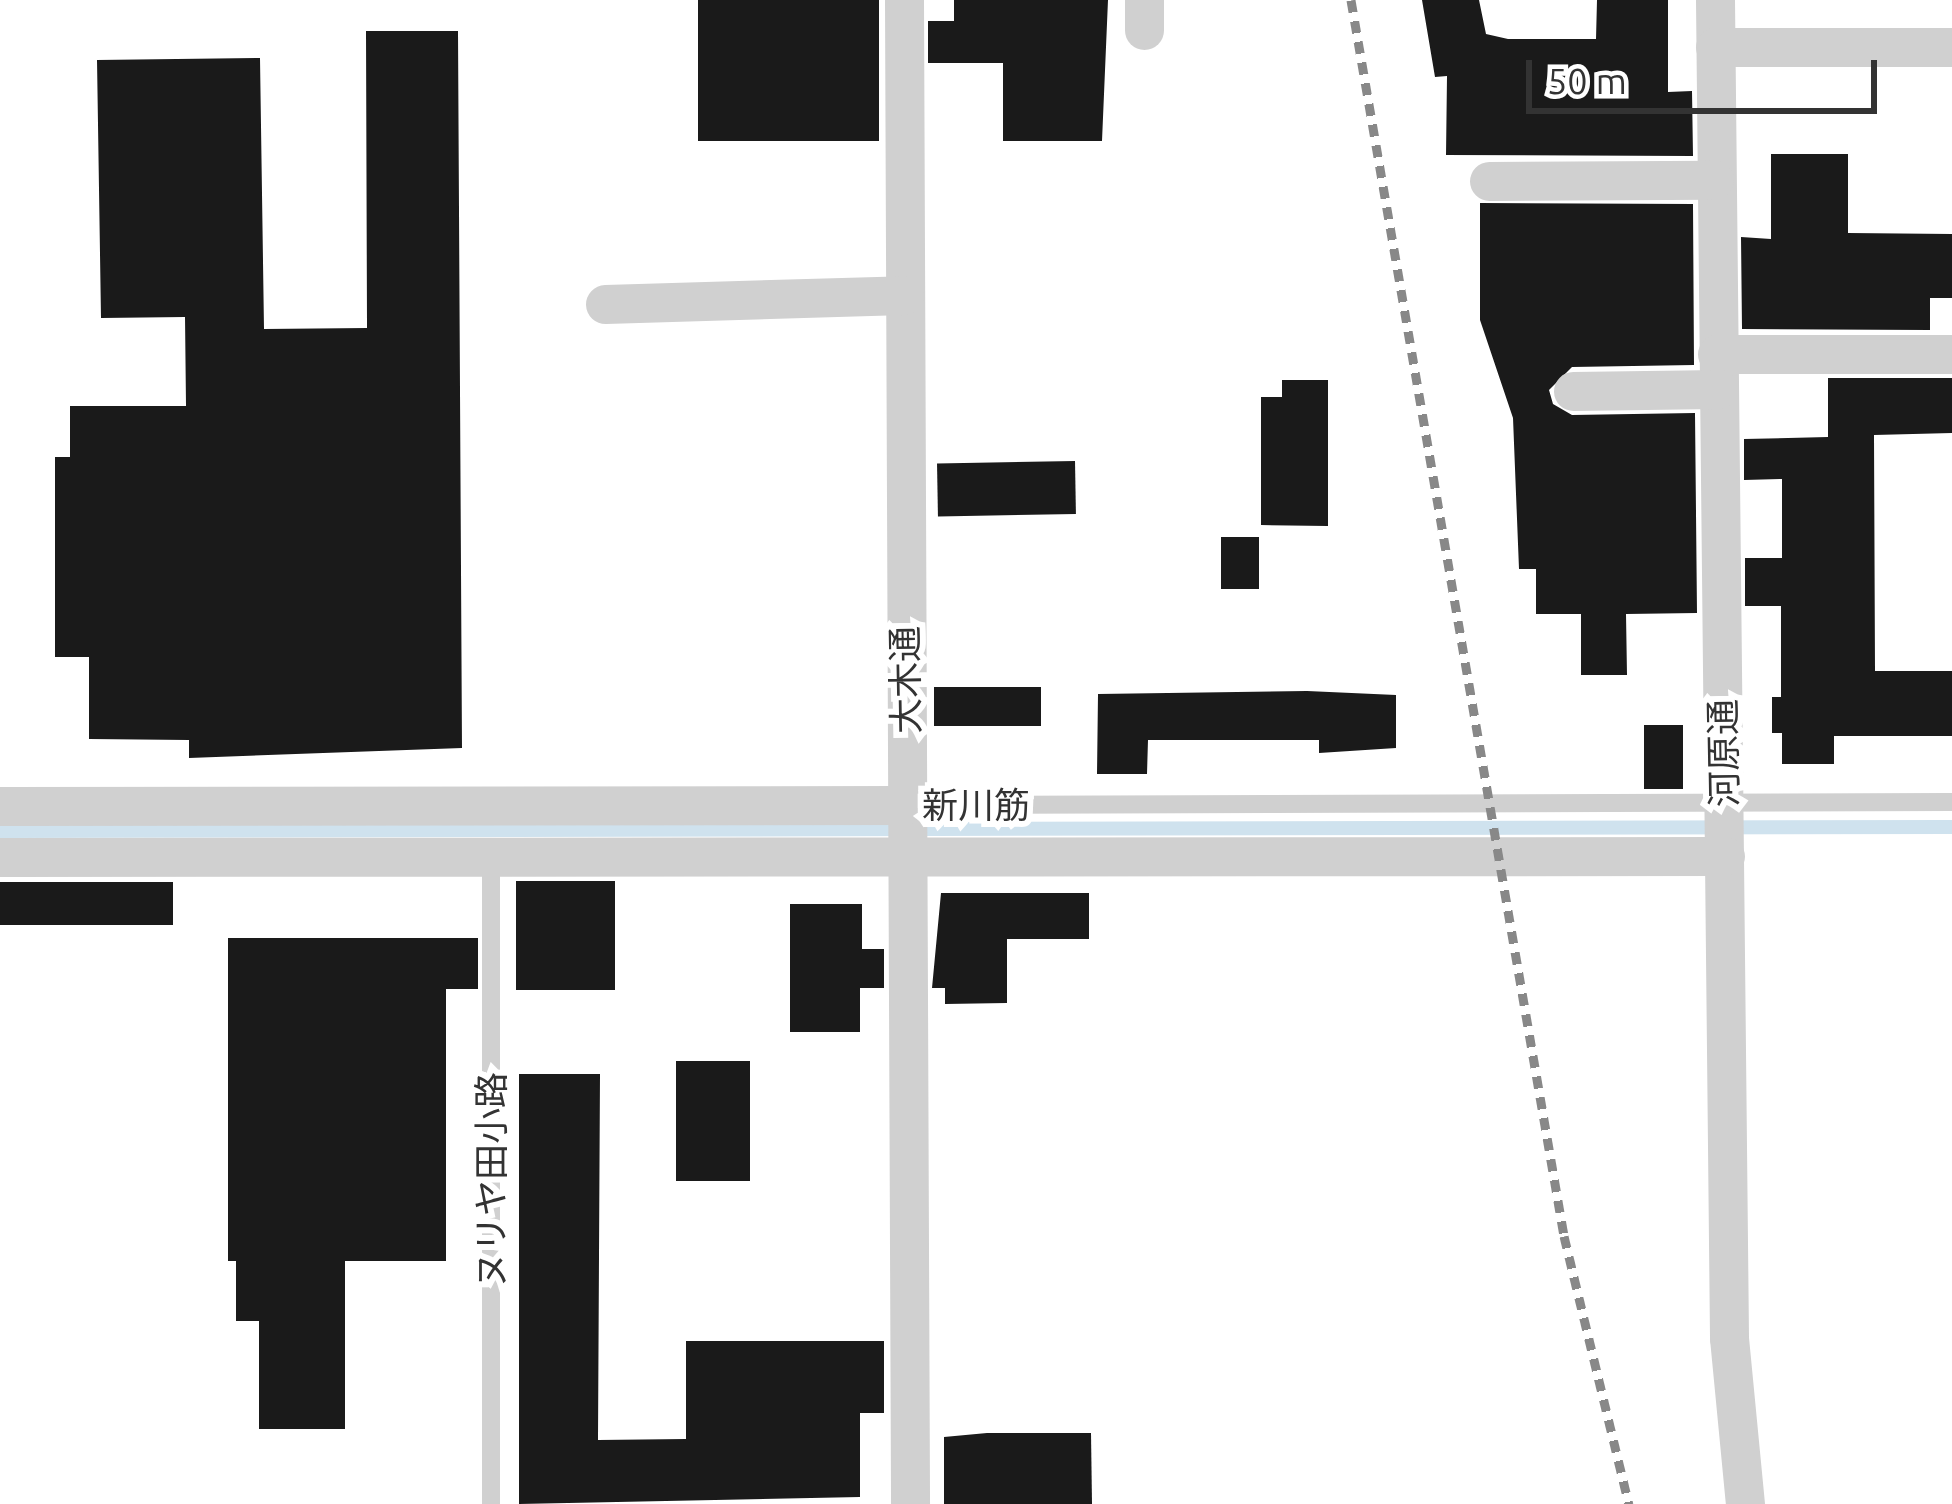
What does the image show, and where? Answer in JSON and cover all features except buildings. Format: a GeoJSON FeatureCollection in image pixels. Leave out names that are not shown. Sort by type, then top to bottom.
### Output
{"type":"FeatureCollection","features":[{"type":"Feature","properties":{"kind":"street","name":"大木通"},"geometry":{"type":"LineString","coordinates":[[904,0],[910,1504]]}},
{"type":"Feature","properties":{"kind":"street","name":"河原通"},"geometry":{"type":"LineString","coordinates":[[1715,0],[1729,1339],[1745,1504]]}},
{"type":"Feature","properties":{"kind":"street"},"geometry":{"type":"LineString","coordinates":[[1714,47],[1952,47]]}},
{"type":"Feature","properties":{"kind":"street"},"geometry":{"type":"LineString","coordinates":[[1489,182],[1714,179]]}},
{"type":"Feature","properties":{"kind":"street"},"geometry":{"type":"LineString","coordinates":[[605,304],[904,295]]}},
{"type":"Feature","properties":{"kind":"street"},"geometry":{"type":"LineString","coordinates":[[1573,391],[1717,371],[1952,354]]}},
{"type":"Feature","properties":{"kind":"street","name":"新川筋"},"geometry":{"type":"LineString","coordinates":[[0,806],[906,805]]}},
{"type":"Feature","properties":{"kind":"street","name":"新川筋"},"geometry":{"type":"LineString","coordinates":[[0,857],[199,853],[1725,856]]}},
{"type":"Feature","properties":{"kind":"lane","name":"新川筋"},"geometry":{"type":"LineString","coordinates":[[906,805],[1952,802]]}},
{"type":"Feature","properties":{"kind":"lane"},"geometry":{"type":"LineString","coordinates":[[199,809],[199,853]]}},
{"type":"Feature","properties":{"kind":"lane","name":"ヌリヤ田小路"},"geometry":{"type":"LineString","coordinates":[[491,856],[491,1504]]}},
{"type":"Feature","properties":{"kind":"waterway"},"geometry":{"type":"LineString","coordinates":[[0,831],[1952,827]]}},
{"type":"Feature","properties":{"kind":"railway"},"geometry":{"type":"LineString","coordinates":[[1351,0],[1564,1236],[1629,1504]]}}]}
